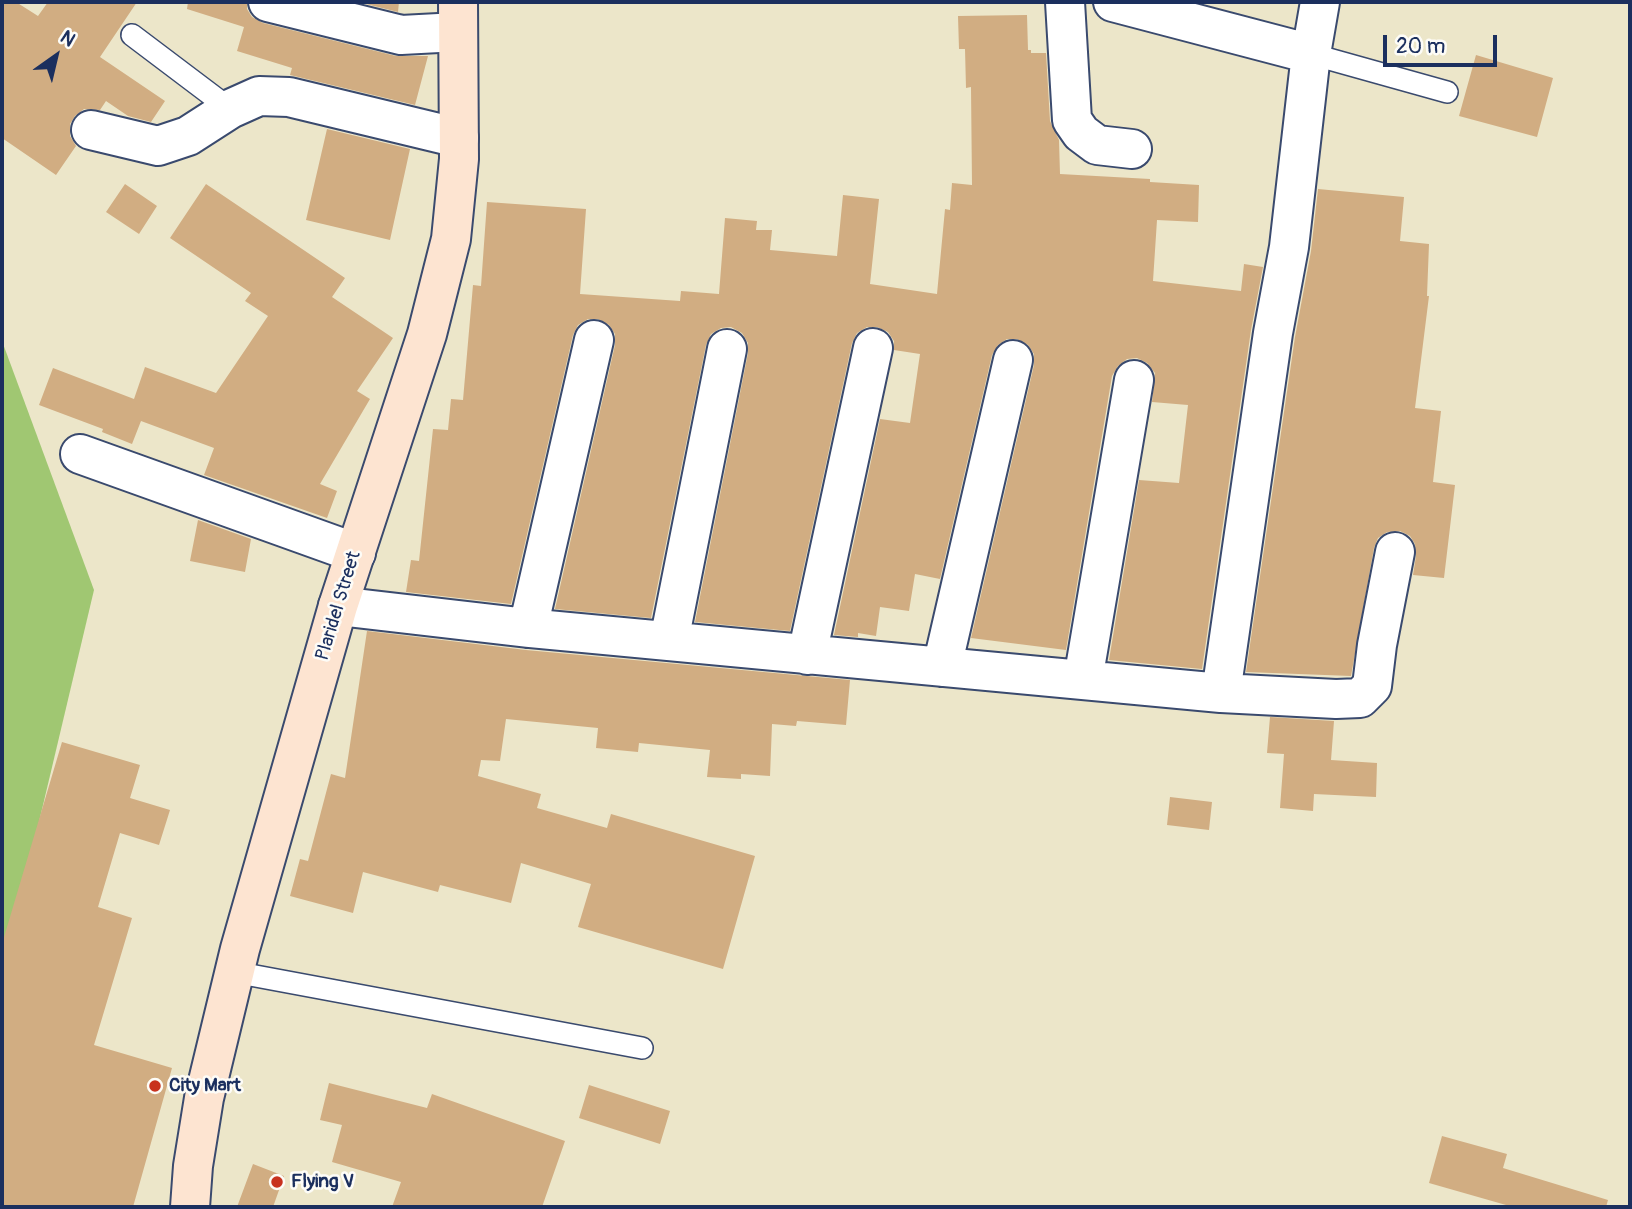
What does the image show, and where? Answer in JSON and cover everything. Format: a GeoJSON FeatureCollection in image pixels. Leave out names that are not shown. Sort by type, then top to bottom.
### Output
{"type":"FeatureCollection","features":[{"type":"Feature","properties":{"kind":"street"},"geometry":{"type":"LineString","coordinates":[[268,2],[401,35],[458,17]]}},
{"type":"Feature","properties":{"kind":"street"},"geometry":{"type":"LineString","coordinates":[[1065,2],[1072,120],[1081,134],[1097,145],[1132,149]]}},
{"type":"Feature","properties":{"kind":"street"},"geometry":{"type":"LineString","coordinates":[[1113,2],[1311,54]]}},
{"type":"Feature","properties":{"kind":"street"},"geometry":{"type":"LineString","coordinates":[[1221,693],[1273,333],[1289,247],[1311,54],[1320,2]]}},
{"type":"Feature","properties":{"kind":"street","name":"Plaridel Street"},"geometry":{"type":"LineString","coordinates":[[190,1207],[193,1166],[204,1098],[234,972],[338,606],[427,334],[447,253],[459,159],[458,17]]}},
{"type":"Feature","properties":{"kind":"street"},"geometry":{"type":"LineString","coordinates":[[91,130],[158,146],[187,136],[230,109],[259,96],[289,97],[459,138]]}},
{"type":"Feature","properties":{"kind":"street"},"geometry":{"type":"LineString","coordinates":[[528,628],[594,340]]}},
{"type":"Feature","properties":{"kind":"street"},"geometry":{"type":"LineString","coordinates":[[807,655],[873,348]]}},
{"type":"Feature","properties":{"kind":"street"},"geometry":{"type":"LineString","coordinates":[[669,641],[727,349]]}},
{"type":"Feature","properties":{"kind":"street"},"geometry":{"type":"LineString","coordinates":[[942,667],[1013,360]]}},
{"type":"Feature","properties":{"kind":"street"},"geometry":{"type":"LineString","coordinates":[[1083,680],[1134,380]]}},
{"type":"Feature","properties":{"kind":"street"},"geometry":{"type":"LineString","coordinates":[[80,454],[356,552]]}},
{"type":"Feature","properties":{"kind":"street"},"geometry":{"type":"LineString","coordinates":[[338,606],[528,628],[1221,693],[1360,698],[1372,686],[1395,552]]}},
{"type":"Feature","properties":{"kind":"lane"},"geometry":{"type":"LineString","coordinates":[[132,35],[230,109]]}},
{"type":"Feature","properties":{"kind":"lane"},"geometry":{"type":"LineString","coordinates":[[1311,54],[1447,92]]}},
{"type":"Feature","properties":{"kind":"lane"},"geometry":{"type":"LineString","coordinates":[[234,972],[642,1048]]}},
{"type":"Feature","properties":{"kind":"green space"},"geometry":{"type":"Polygon","coordinates":[[[2,341],[94,590],[2,978],[2,341]]]}},
{"type":"Feature","properties":{"kind":"building"},"geometry":{"type":"Polygon","coordinates":[[[2,2],[16,2],[38,16],[48,2],[137,2],[100,57],[165,101],[151,122],[128,116],[106,101],[100,110],[84,109],[70,124],[70,136],[76,146],[56,175],[2,138],[2,2]]]}},
{"type":"Feature","properties":{"kind":"building"},"geometry":{"type":"Polygon","coordinates":[[[188,2],[247,2],[247,9],[252,17],[263,23],[396,56],[428,56],[415,105],[290,75],[292,68],[237,51],[244,27],[187,9],[188,2]]]}},
{"type":"Feature","properties":{"kind":"building"},"geometry":{"type":"Polygon","coordinates":[[[358,2],[399,2],[398,12],[358,2]]]}},
{"type":"Feature","properties":{"kind":"building"},"geometry":{"type":"Polygon","coordinates":[[[1027,15],[1028,50],[1031,50],[1031,53],[1046,53],[1050,121],[1059,140],[1060,174],[1150,179],[1150,182],[1199,185],[1198,222],[1157,220],[1153,281],[1241,291],[1244,264],[1263,267],[1251,330],[1202,669],[1109,660],[1139,480],[1179,483],[1188,405],[1152,402],[1155,373],[1147,363],[1137,358],[1127,359],[1118,366],[1112,376],[1066,650],[971,638],[1034,365],[1034,354],[1028,345],[1017,339],[1007,339],[998,345],[992,355],[940,579],[915,574],[909,611],[880,607],[876,636],[858,633],[858,637],[834,635],[880,419],[910,423],[920,354],[894,350],[894,341],[888,332],[877,327],[867,327],[857,333],[852,343],[790,631],[695,622],[748,353],[748,343],[742,333],[731,327],[721,328],[711,334],[706,345],[651,618],[555,609],[615,345],[615,334],[609,325],[598,319],[588,319],[578,325],[573,335],[511,604],[406,592],[411,560],[419,561],[433,429],[448,430],[451,399],[463,400],[473,285],[481,286],[487,202],[586,209],[580,294],[680,301],[681,291],[719,294],[725,218],[757,221],[756,230],[772,230],[770,250],[837,256],[843,195],[879,199],[870,284],[937,294],[945,209],[950,210],[952,183],[972,185],[971,87],[966,88],[965,49],[959,49],[958,16],[1027,15]]]}},
{"type":"Feature","properties":{"kind":"building"},"geometry":{"type":"Polygon","coordinates":[[[1476,55],[1553,78],[1537,137],[1459,116],[1476,55]]]}},
{"type":"Feature","properties":{"kind":"building"},"geometry":{"type":"Polygon","coordinates":[[[327,129],[410,149],[390,240],[306,220],[327,129]]]}},
{"type":"Feature","properties":{"kind":"building"},"geometry":{"type":"Polygon","coordinates":[[[125,184],[157,206],[139,234],[106,212],[125,184]]]}},
{"type":"Feature","properties":{"kind":"building"},"geometry":{"type":"Polygon","coordinates":[[[206,184],[345,278],[332,297],[393,338],[357,391],[370,399],[320,484],[337,491],[327,518],[204,475],[214,448],[141,421],[132,444],[102,432],[103,429],[39,405],[53,368],[134,399],[145,367],[216,393],[268,316],[245,301],[251,293],[170,238],[206,184]]]}},
{"type":"Feature","properties":{"kind":"building"},"geometry":{"type":"Polygon","coordinates":[[[1318,189],[1404,197],[1400,241],[1429,244],[1429,296],[1415,408],[1441,411],[1433,482],[1455,485],[1444,578],[1413,575],[1415,544],[1410,536],[1400,531],[1387,532],[1378,538],[1374,548],[1351,676],[1246,672],[1295,337],[1311,251],[1318,189]]]}},
{"type":"Feature","properties":{"kind":"building"},"geometry":{"type":"Polygon","coordinates":[[[198,520],[251,539],[245,572],[190,561],[198,520]]]}},
{"type":"Feature","properties":{"kind":"building"},"geometry":{"type":"Polygon","coordinates":[[[367,631],[526,650],[850,680],[846,725],[797,721],[796,726],[772,724],[770,776],[741,774],[741,779],[707,777],[710,750],[639,743],[638,752],[596,748],[598,728],[506,719],[500,761],[481,760],[478,776],[541,794],[537,808],[607,828],[611,814],[755,856],[723,969],[578,927],[591,884],[521,863],[511,903],[440,885],[438,892],[363,872],[353,913],[290,896],[300,859],[308,861],[331,774],[345,778],[367,631]]]}},
{"type":"Feature","properties":{"kind":"building"},"geometry":{"type":"Polygon","coordinates":[[[1270,717],[1334,721],[1331,760],[1377,763],[1376,797],[1314,794],[1313,811],[1280,808],[1284,754],[1267,753],[1270,717]]]}},
{"type":"Feature","properties":{"kind":"building"},"geometry":{"type":"Polygon","coordinates":[[[62,742],[140,765],[130,798],[170,810],[159,845],[120,833],[98,907],[132,918],[94,1045],[172,1068],[133,1207],[2,1207],[2,944],[62,742]]]}},
{"type":"Feature","properties":{"kind":"building"},"geometry":{"type":"Polygon","coordinates":[[[1170,797],[1212,802],[1209,830],[1167,825],[1170,797]]]}},
{"type":"Feature","properties":{"kind":"building"},"geometry":{"type":"Polygon","coordinates":[[[329,1083],[427,1108],[432,1094],[565,1141],[542,1207],[392,1207],[401,1182],[332,1162],[342,1125],[320,1120],[329,1083]]]}},
{"type":"Feature","properties":{"kind":"building"},"geometry":{"type":"Polygon","coordinates":[[[589,1085],[670,1111],[660,1144],[579,1118],[589,1085]]]}},
{"type":"Feature","properties":{"kind":"building"},"geometry":{"type":"Polygon","coordinates":[[[1442,1136],[1507,1154],[1503,1168],[1608,1200],[1606,1207],[1513,1207],[1429,1183],[1442,1136]]]}},
{"type":"Feature","properties":{"kind":"building"},"geometry":{"type":"Polygon","coordinates":[[[253,1164],[284,1176],[273,1207],[237,1207],[253,1164]]]}},
{"type":"Feature","properties":{"kind":"place","name":"City Mart"},"geometry":{"type":"Point","coordinates":[155,1086]}},
{"type":"Feature","properties":{"kind":"place","name":"Flying V"},"geometry":{"type":"Point","coordinates":[277,1182]}}]}
